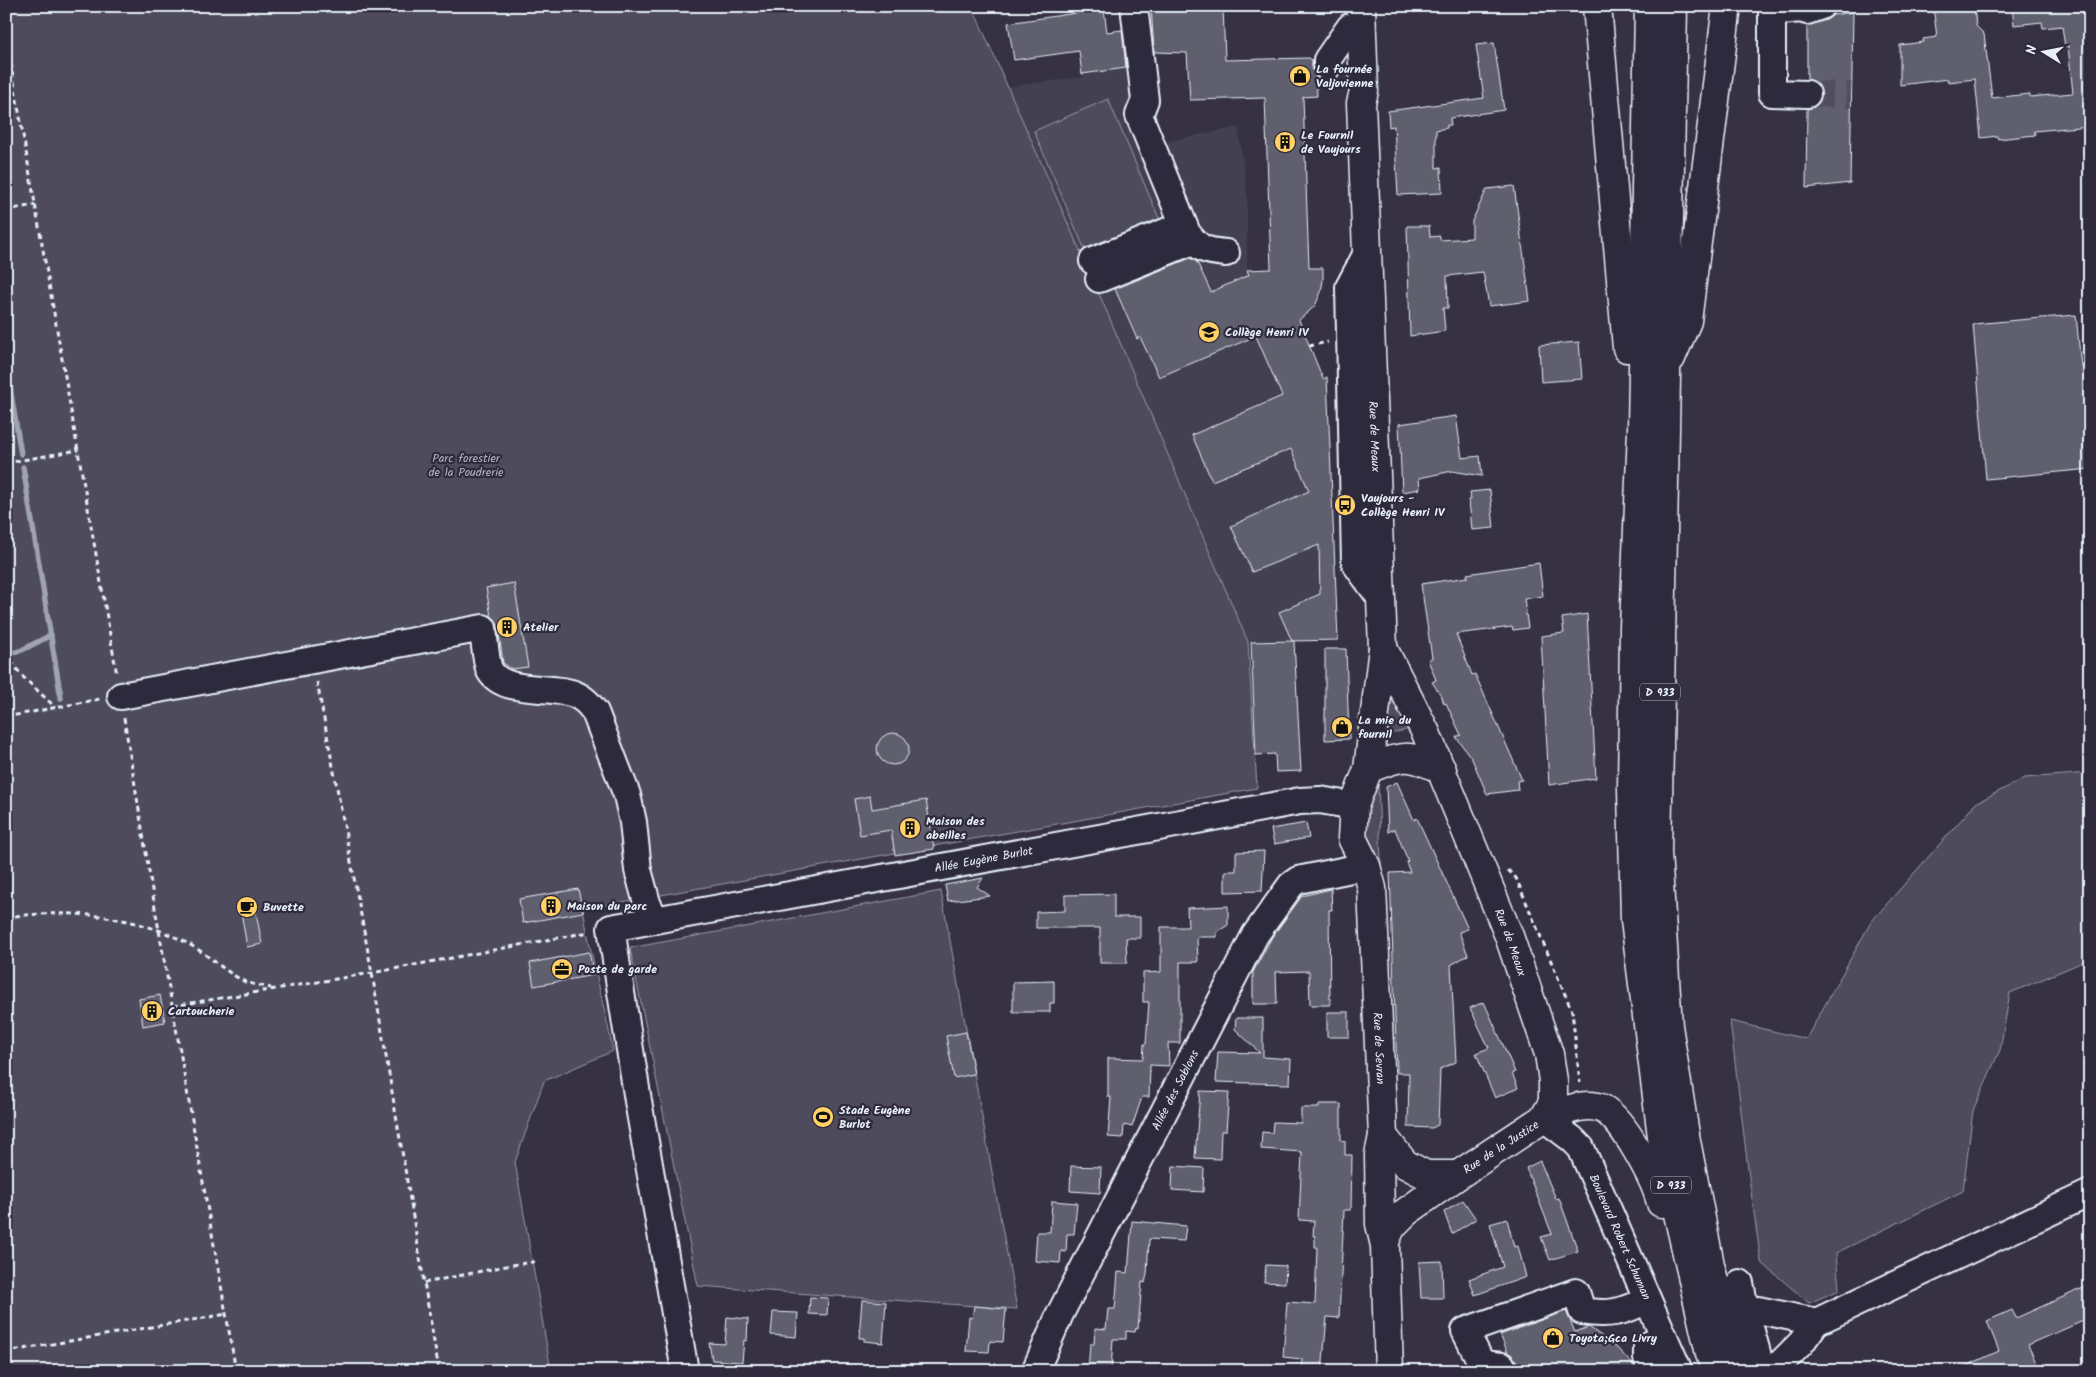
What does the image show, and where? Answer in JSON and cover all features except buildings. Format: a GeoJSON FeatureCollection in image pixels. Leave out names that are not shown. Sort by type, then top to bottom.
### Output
{"type":"FeatureCollection","features":[{"type":"Feature","properties":{"kind":"main road"},"geometry":{"type":"LineString","coordinates":[[1597,6],[1629,371],[1642,430]]}},
{"type":"Feature","properties":{"kind":"main road","name":"D 933"},"geometry":{"type":"LineString","coordinates":[[1649,6],[1642,430],[1633,694],[1632,789],[1635,920],[1664,1153],[1692,1278],[1716,1371]]}},
{"type":"Feature","properties":{"kind":"main road","name":"D 933"},"geometry":{"type":"LineString","coordinates":[[1673,6],[1657,852],[1668,1026],[1686,1141],[1708,1255],[1737,1371]]}},
{"type":"Feature","properties":{"kind":"main road"},"geometry":{"type":"LineString","coordinates":[[1665,371],[1687,321],[1727,6]]}},
{"type":"Feature","properties":{"kind":"main road","name":"Rue de Meaux"},"geometry":{"type":"LineString","coordinates":[[1353,13],[1364,91],[1361,103],[1360,219],[1366,255],[1379,596],[1383,648],[1368,769]]}},
{"type":"Feature","properties":{"kind":"main road","name":"Rue de Meaux"},"geometry":{"type":"LineString","coordinates":[[1383,648],[1426,733],[1509,936],[1549,1054],[1553,1081],[1553,1102],[1544,1118]]}},
{"type":"Feature","properties":{"kind":"main road"},"geometry":{"type":"LineString","coordinates":[[1368,769],[1393,759],[1407,757],[1420,759],[1442,770]]}},
{"type":"Feature","properties":{"kind":"main road","name":"Rue de Sevran"},"geometry":{"type":"LineString","coordinates":[[1368,769],[1354,806],[1352,838],[1366,866],[1372,888],[1383,1136],[1379,1155],[1380,1224],[1385,1241],[1389,1371]]}},
{"type":"Feature","properties":{"kind":"main road","name":"Rue de la Justice"},"geometry":{"type":"LineString","coordinates":[[1385,1241],[1392,1226],[1406,1212],[1458,1175],[1544,1118],[1583,1106],[1604,1109],[1621,1127],[1644,1160],[1660,1195],[1671,1242],[1692,1278]]}},
{"type":"Feature","properties":{"kind":"main road","name":"Rue de la Justice"},"geometry":{"type":"LineString","coordinates":[[1383,1136],[1392,1150],[1405,1164],[1426,1175],[1458,1175]]}},
{"type":"Feature","properties":{"kind":"street"},"geometry":{"type":"LineString","coordinates":[[1134,6],[1145,100],[1139,115],[1188,233],[1198,246],[1212,252],[1226,253]]}},
{"type":"Feature","properties":{"kind":"street"},"geometry":{"type":"LineString","coordinates":[[1807,94],[1772,93],[1772,9],[1800,9],[1807,11],[1820,6]]}},
{"type":"Feature","properties":{"kind":"street"},"geometry":{"type":"LineString","coordinates":[[1327,67],[1326,60],[1353,13]]}},
{"type":"Feature","properties":{"kind":"street"},"geometry":{"type":"LineString","coordinates":[[1096,270],[1188,233]]}},
{"type":"Feature","properties":{"kind":"street"},"geometry":{"type":"LineString","coordinates":[[121,696],[483,628],[490,670],[501,681],[517,686],[573,694],[586,701],[595,712],[627,795],[633,822],[638,870],[647,903],[655,920]]}},
{"type":"Feature","properties":{"kind":"street","name":"Allée Eugène Burlot"},"geometry":{"type":"LineString","coordinates":[[611,928],[1300,801],[1320,800],[1354,806]]}},
{"type":"Feature","properties":{"kind":"street","name":"Allée des Sablons"},"geometry":{"type":"LineString","coordinates":[[1035,1371],[1060,1314],[1255,935],[1291,885],[1298,880],[1366,866]]}},
{"type":"Feature","properties":{"kind":"street"},"geometry":{"type":"LineString","coordinates":[[611,928],[638,1101],[685,1371]]}},
{"type":"Feature","properties":{"kind":"street","name":"Boulevard Robert Schuman"},"geometry":{"type":"LineString","coordinates":[[1544,1118],[1581,1148],[1678,1371]]}},
{"type":"Feature","properties":{"kind":"street"},"geometry":{"type":"LineString","coordinates":[[1773,1371],[1801,1344],[1816,1322],[2090,1193]]}},
{"type":"Feature","properties":{"kind":"street"},"geometry":{"type":"LineString","coordinates":[[1740,1283],[1762,1371]]}},
{"type":"Feature","properties":{"kind":"street"},"geometry":{"type":"LineString","coordinates":[[1504,1371],[1502,1366],[1482,1364],[1465,1331],[1576,1292],[1582,1311],[1604,1315],[1631,1308],[1648,1300]]}},
{"type":"Feature","properties":{"kind":"street"},"geometry":{"type":"LineString","coordinates":[[1746,1313],[1758,1310],[1816,1322]]}},
{"type":"Feature","properties":{"kind":"street"},"geometry":{"type":"LineString","coordinates":[[1652,1371],[1646,1358],[1647,1346],[1664,1337]]}},
{"type":"Feature","properties":{"kind":"path"},"geometry":{"type":"LineString","coordinates":[[6,37],[236,1371]]}},
{"type":"Feature","properties":{"kind":"path"},"geometry":{"type":"LineString","coordinates":[[6,210],[35,205]]}},
{"type":"Feature","properties":{"kind":"path"},"geometry":{"type":"LineString","coordinates":[[6,463],[78,450]]}},
{"type":"Feature","properties":{"kind":"path"},"geometry":{"type":"LineString","coordinates":[[6,654],[21,675],[56,708]]}},
{"type":"Feature","properties":{"kind":"path"},"geometry":{"type":"LineString","coordinates":[[313,661],[372,973],[439,1371]]}},
{"type":"Feature","properties":{"kind":"path"},"geometry":{"type":"LineString","coordinates":[[6,717],[121,696]]}},
{"type":"Feature","properties":{"kind":"path"},"geometry":{"type":"LineString","coordinates":[[6,917],[78,913],[126,921],[160,930],[194,947],[248,983],[273,988]]}},
{"type":"Feature","properties":{"kind":"path"},"geometry":{"type":"LineString","coordinates":[[174,1006],[372,973],[611,928]]}},
{"type":"Feature","properties":{"kind":"path"},"geometry":{"type":"LineString","coordinates":[[424,1283],[538,1261]]}},
{"type":"Feature","properties":{"kind":"path"},"geometry":{"type":"LineString","coordinates":[[6,1352],[227,1314]]}},
{"type":"Feature","properties":{"kind":"shaded area","name":"Collège Henri IV"},"geometry":{"type":"Polygon","coordinates":[[[1154,25],[1159,143],[1238,127],[1247,191],[1247,270],[1323,268],[1323,286],[1319,299],[1309,313],[1298,319],[1323,378],[1327,377],[1338,640],[1248,642],[1107,312],[1007,87],[1083,77],[1077,36],[1154,25]]]}},
{"type":"Feature","properties":{"kind":"green space","name":"Parc forestier de la Poudrerie"},"geometry":{"type":"Polygon","coordinates":[[[6,6],[972,6],[1107,312],[1248,642],[1257,788],[583,909],[613,1051],[544,1081],[515,1162],[551,1371],[6,1371],[6,6]]]}},
{"type":"Feature","properties":{"kind":"green space"},"geometry":{"type":"Polygon","coordinates":[[[1108,99],[1161,223],[1087,255],[1034,131],[1108,99]]]}},
{"type":"Feature","properties":{"kind":"green space"},"geometry":{"type":"Polygon","coordinates":[[[1383,683],[1418,727],[1386,735],[1379,733],[1383,683]]]}},
{"type":"Feature","properties":{"kind":"green space"},"geometry":{"type":"Polygon","coordinates":[[[2090,773],[2090,959],[2010,993],[2000,1050],[1973,1110],[1963,1191],[1836,1253],[1839,1290],[1809,1303],[1761,1262],[1730,1021],[1806,1039],[1871,922],[1976,803],[2025,778],[2090,773]]]}},
{"type":"Feature","properties":{"kind":"green space"},"geometry":{"type":"Polygon","coordinates":[[[1372,784],[1378,784],[1382,888],[1362,843],[1361,810],[1372,784]]]}},
{"type":"Feature","properties":{"kind":"green space","name":"Stade Eugène Burlot"},"geometry":{"type":"Polygon","coordinates":[[[941,891],[1017,1309],[698,1286],[630,948],[941,891]]]}},
{"type":"Feature","properties":{"kind":"waterway"},"geometry":{"type":"LineString","coordinates":[[6,364],[21,454]]}},
{"type":"Feature","properties":{"kind":"waterway"},"geometry":{"type":"LineString","coordinates":[[23,467],[61,698]]}},
{"type":"Feature","properties":{"kind":"waterway"},"geometry":{"type":"LineString","coordinates":[[6,655],[22,650],[51,635]]}},
{"type":"Feature","properties":{"kind":"tunnel"},"geometry":{"type":"LineString","coordinates":[[1807,94],[1851,95]]}},
{"type":"Feature","properties":{"kind":"place","name":"La fournée Valjovienne"},"geometry":{"type":"Point","coordinates":[1300,76]}},
{"type":"Feature","properties":{"kind":"place","name":"Le Fournil de Vaujours"},"geometry":{"type":"Point","coordinates":[1285,142]}},
{"type":"Feature","properties":{"kind":"place","name":"Collège Henri IV"},"geometry":{"type":"Point","coordinates":[1209,332]}},
{"type":"Feature","properties":{"kind":"place","name":"Vaujours - Collège Henri IV"},"geometry":{"type":"Point","coordinates":[1345,505]}},
{"type":"Feature","properties":{"kind":"place","name":"Atelier"},"geometry":{"type":"Point","coordinates":[507,627]}},
{"type":"Feature","properties":{"kind":"place","name":"La mie du fournil"},"geometry":{"type":"Point","coordinates":[1342,727]}},
{"type":"Feature","properties":{"kind":"place","name":"Maison des abeilles"},"geometry":{"type":"Point","coordinates":[910,828]}},
{"type":"Feature","properties":{"kind":"place","name":"Maison du parc"},"geometry":{"type":"Point","coordinates":[551,906]}},
{"type":"Feature","properties":{"kind":"place","name":"Buvette"},"geometry":{"type":"Point","coordinates":[247,907]}},
{"type":"Feature","properties":{"kind":"place","name":"Poste de garde"},"geometry":{"type":"Point","coordinates":[562,969]}},
{"type":"Feature","properties":{"kind":"place","name":"Cartoucherie"},"geometry":{"type":"Point","coordinates":[152,1011]}},
{"type":"Feature","properties":{"kind":"place","name":"Stade Eugène Burlot"},"geometry":{"type":"Point","coordinates":[823,1117]}},
{"type":"Feature","properties":{"kind":"place","name":"Toyota;Gca Livry"},"geometry":{"type":"Point","coordinates":[1553,1338]}}]}
